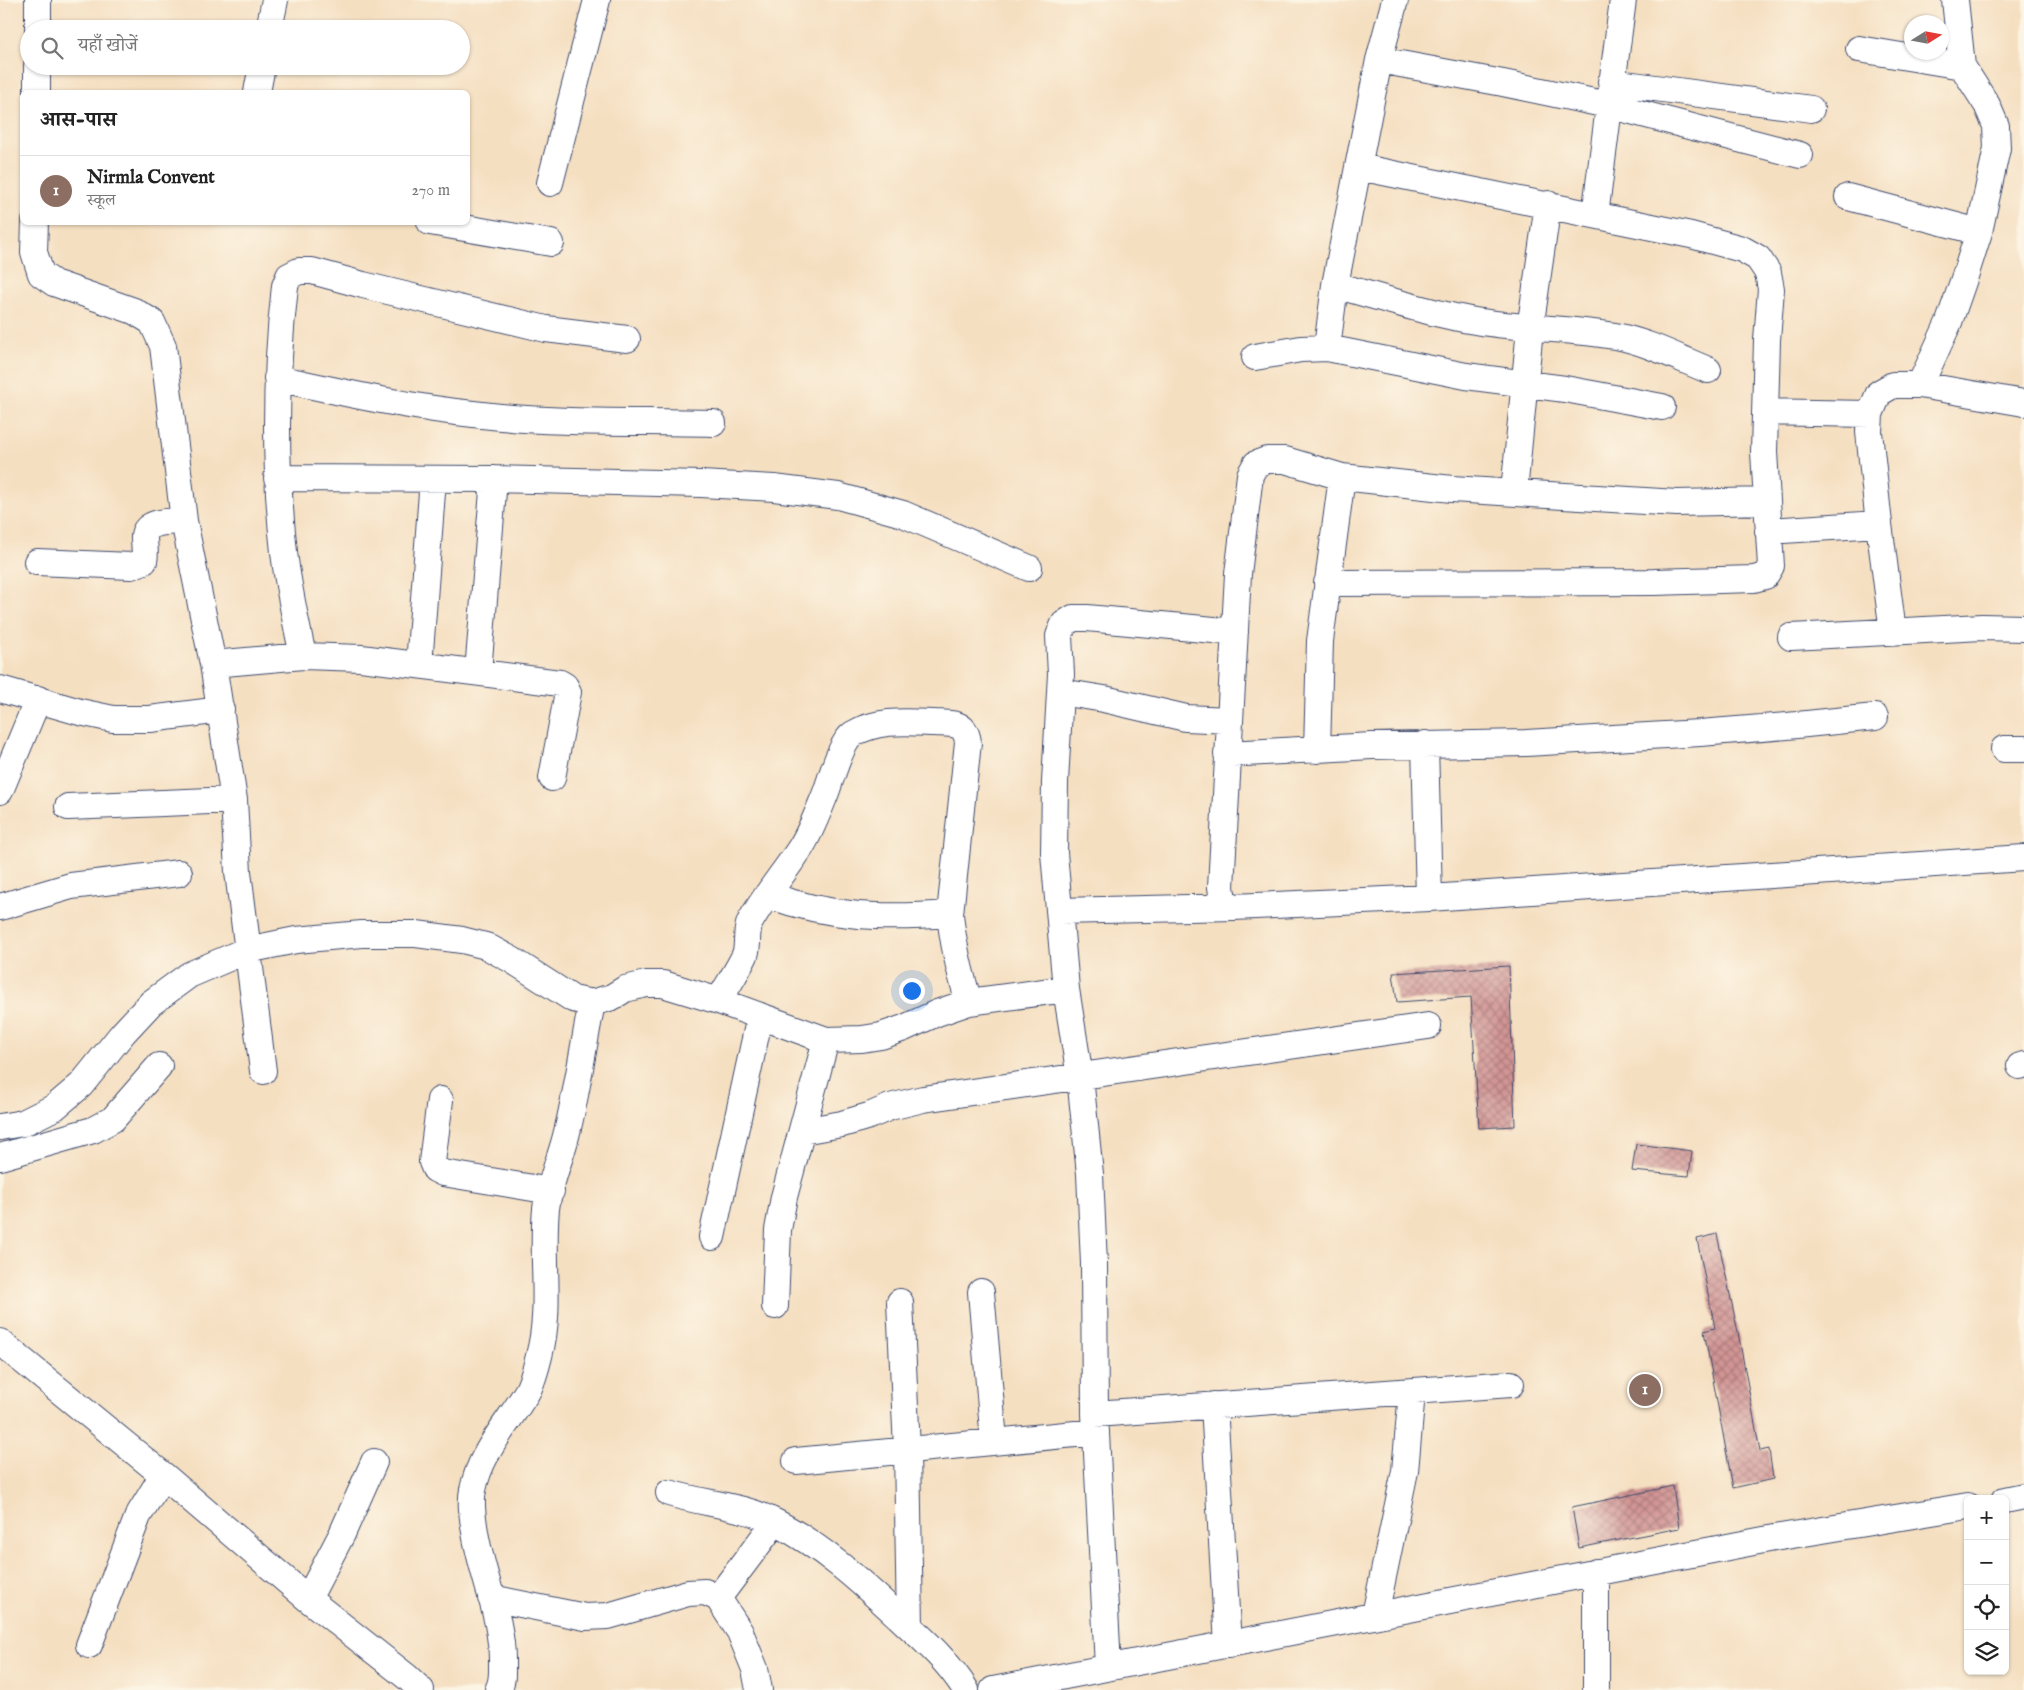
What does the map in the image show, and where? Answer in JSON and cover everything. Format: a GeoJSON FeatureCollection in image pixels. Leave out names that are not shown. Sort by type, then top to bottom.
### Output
{"type":"FeatureCollection","features":[{"type":"Feature","properties":{"kind":"street"},"geometry":{"type":"LineString","coordinates":[[38,0],[38,20]]}},
{"type":"Feature","properties":{"kind":"street"},"geometry":{"type":"LineString","coordinates":[[271,20],[275,0]]}},
{"type":"Feature","properties":{"kind":"street"},"geometry":{"type":"LineString","coordinates":[[550,183],[597,0]]}},
{"type":"Feature","properties":{"kind":"street"},"geometry":{"type":"LineString","coordinates":[[1327,348],[1335,285],[1379,60],[1395,0]]}},
{"type":"Feature","properties":{"kind":"street"},"geometry":{"type":"LineString","coordinates":[[1595,215],[1622,0]]}},
{"type":"Feature","properties":{"kind":"street"},"geometry":{"type":"LineString","coordinates":[[1920,385],[1949,322],[1979,232],[1997,148],[1996,126],[1987,105],[1962,66],[1955,0]]}},
{"type":"Feature","properties":{"kind":"street"},"geometry":{"type":"LineString","coordinates":[[1859,49],[1962,66]]}},
{"type":"Feature","properties":{"kind":"street"},"geometry":{"type":"LineString","coordinates":[[1379,60],[1503,82],[1609,93],[1811,109]]}},
{"type":"Feature","properties":{"kind":"street"},"geometry":{"type":"LineString","coordinates":[[37,75],[37,90]]}},
{"type":"Feature","properties":{"kind":"street"},"geometry":{"type":"LineString","coordinates":[[257,90],[260,75]]}},
{"type":"Feature","properties":{"kind":"street"},"geometry":{"type":"LineString","coordinates":[[1609,93],[1800,155]]}},
{"type":"Feature","properties":{"kind":"street"},"geometry":{"type":"LineString","coordinates":[[1327,583],[1654,582],[1754,579],[1765,576],[1771,566],[1764,452],[1771,289],[1768,273],[1758,258],[1734,246],[1548,204],[1359,167]]}},
{"type":"Feature","properties":{"kind":"street"},"geometry":{"type":"LineString","coordinates":[[1848,197],[1979,232]]}},
{"type":"Feature","properties":{"kind":"street"},"geometry":{"type":"LineString","coordinates":[[1514,492],[1530,329],[1548,204]]}},
{"type":"Feature","properties":{"kind":"street"},"geometry":{"type":"LineString","coordinates":[[35,225],[34,252],[41,274],[54,283],[134,312],[152,322],[163,346],[184,521],[213,664],[234,800],[238,872],[263,1071]]}},
{"type":"Feature","properties":{"kind":"street"},"geometry":{"type":"LineString","coordinates":[[449,225],[551,243]]}},
{"type":"Feature","properties":{"kind":"street"},"geometry":{"type":"LineString","coordinates":[[303,656],[284,554],[277,478],[277,378],[285,286],[290,276],[299,271],[312,271],[546,329],[627,339]]}},
{"type":"Feature","properties":{"kind":"street"},"geometry":{"type":"LineString","coordinates":[[1335,285],[1475,321],[1530,329],[1616,336],[1639,342],[1708,370]]}},
{"type":"Feature","properties":{"kind":"street"},"geometry":{"type":"LineString","coordinates":[[1255,357],[1301,349],[1327,348],[1405,365],[1524,385],[1565,388],[1662,407]]}},
{"type":"Feature","properties":{"kind":"street"},"geometry":{"type":"LineString","coordinates":[[277,378],[356,395],[482,416],[533,420],[713,423]]}},
{"type":"Feature","properties":{"kind":"street"},"geometry":{"type":"LineString","coordinates":[[1893,632],[1871,457],[1870,414],[1879,392],[1893,385],[1920,385],[2024,403]]}},
{"type":"Feature","properties":{"kind":"street"},"geometry":{"type":"LineString","coordinates":[[1765,412],[1870,414]]}},
{"type":"Feature","properties":{"kind":"street"},"geometry":{"type":"LineString","coordinates":[[1233,907],[1223,900],[1221,887],[1227,754],[1238,574],[1250,475],[1256,464],[1267,460],[1285,460],[1342,476],[1452,489],[1677,503],[1767,501]]}},
{"type":"Feature","properties":{"kind":"street"},"geometry":{"type":"LineString","coordinates":[[1318,750],[1320,641],[1342,476]]}},
{"type":"Feature","properties":{"kind":"street"},"geometry":{"type":"LineString","coordinates":[[277,478],[494,479],[701,484],[774,488],[838,496],[903,514],[1029,568]]}},
{"type":"Feature","properties":{"kind":"street"},"geometry":{"type":"LineString","coordinates":[[419,665],[433,479]]}},
{"type":"Feature","properties":{"kind":"street"},"geometry":{"type":"LineString","coordinates":[[478,672],[494,479]]}},
{"type":"Feature","properties":{"kind":"street"},"geometry":{"type":"LineString","coordinates":[[38,562],[138,565],[144,561],[146,555],[144,534],[147,528],[154,524],[184,521]]}},
{"type":"Feature","properties":{"kind":"street"},"geometry":{"type":"LineString","coordinates":[[1768,531],[1879,524]]}},
{"type":"Feature","properties":{"kind":"street"},"geometry":{"type":"LineString","coordinates":[[1108,1667],[1096,1423],[1094,1264],[1090,1174],[1080,1077],[1066,989],[1054,853],[1055,791],[1061,692],[1060,636],[1064,624],[1073,618],[1235,632]]}},
{"type":"Feature","properties":{"kind":"street"},"geometry":{"type":"LineString","coordinates":[[1791,637],[1982,627],[2024,628]]}},
{"type":"Feature","properties":{"kind":"street"},"geometry":{"type":"LineString","coordinates":[[213,664],[303,656],[361,658],[560,683],[565,686],[568,692],[552,778]]}},
{"type":"Feature","properties":{"kind":"street"},"geometry":{"type":"LineString","coordinates":[[0,689],[80,712],[113,718],[150,719],[221,710]]}},
{"type":"Feature","properties":{"kind":"street"},"geometry":{"type":"LineString","coordinates":[[1061,692],[1104,698],[1158,713],[1186,718],[1229,720]]}},
{"type":"Feature","properties":{"kind":"street"},"geometry":{"type":"LineString","coordinates":[[0,791],[38,699]]}},
{"type":"Feature","properties":{"kind":"street"},"geometry":{"type":"LineString","coordinates":[[1227,754],[1424,744],[1526,743],[1700,733],[1875,717]]}},
{"type":"Feature","properties":{"kind":"street"},"geometry":{"type":"LineString","coordinates":[[719,1001],[745,953],[745,938],[751,921],[802,845],[815,819],[844,746],[852,735],[883,723],[953,724],[962,726],[967,732],[968,742],[950,914],[954,948],[969,1002]]}},
{"type":"Feature","properties":{"kind":"street"},"geometry":{"type":"LineString","coordinates":[[1424,744],[1429,898]]}},
{"type":"Feature","properties":{"kind":"street"},"geometry":{"type":"LineString","coordinates":[[68,807],[234,800]]}},
{"type":"Feature","properties":{"kind":"street"},"geometry":{"type":"LineString","coordinates":[[1059,911],[1233,907],[1429,898],[2024,858]]}},
{"type":"Feature","properties":{"kind":"street"},"geometry":{"type":"LineString","coordinates":[[0,907],[71,886],[179,873]]}},
{"type":"Feature","properties":{"kind":"street"},"geometry":{"type":"LineString","coordinates":[[768,895],[792,904],[817,910],[861,916],[912,917],[950,914]]}},
{"type":"Feature","properties":{"kind":"street"},"geometry":{"type":"LineString","coordinates":[[0,1127],[23,1123],[55,1107],[81,1085],[123,1033],[151,1003],[189,975],[247,950],[296,940],[362,934],[416,934],[462,940],[486,946],[512,960],[573,999],[592,1003],[612,997],[625,989],[646,984],[663,984],[719,1001],[826,1040],[862,1039],[881,1036],[969,1002],[1066,989]]}},
{"type":"Feature","properties":{"kind":"street"},"geometry":{"type":"LineString","coordinates":[[498,1690],[502,1682],[503,1651],[480,1559],[473,1516],[472,1491],[481,1464],[493,1442],[527,1393],[540,1355],[546,1290],[544,1252],[547,1207],[566,1136],[592,1003]]}},
{"type":"Feature","properties":{"kind":"street"},"geometry":{"type":"LineString","coordinates":[[712,1237],[760,1016]]}},
{"type":"Feature","properties":{"kind":"street"},"geometry":{"type":"LineString","coordinates":[[802,1131],[842,1124],[890,1107],[923,1100],[1428,1026]]}},
{"type":"Feature","properties":{"kind":"street"},"geometry":{"type":"LineString","coordinates":[[775,1306],[778,1230],[784,1197],[826,1040]]}},
{"type":"Feature","properties":{"kind":"street"},"geometry":{"type":"LineString","coordinates":[[0,1157],[94,1130],[113,1119],[159,1066]]}},
{"type":"Feature","properties":{"kind":"street"},"geometry":{"type":"LineString","coordinates":[[440,1100],[432,1162],[435,1169],[443,1173],[550,1192]]}},
{"type":"Feature","properties":{"kind":"street"},"geometry":{"type":"LineString","coordinates":[[981,1292],[994,1441]]}},
{"type":"Feature","properties":{"kind":"street"},"geometry":{"type":"LineString","coordinates":[[900,1302],[907,1449],[910,1627]]}},
{"type":"Feature","properties":{"kind":"street"},"geometry":{"type":"LineString","coordinates":[[0,1342],[163,1475],[308,1599],[421,1690]]}},
{"type":"Feature","properties":{"kind":"street"},"geometry":{"type":"LineString","coordinates":[[796,1461],[994,1441],[1214,1405],[1511,1384]]}},
{"type":"Feature","properties":{"kind":"street"},"geometry":{"type":"LineString","coordinates":[[1375,1615],[1405,1471],[1412,1392]]}},
{"type":"Feature","properties":{"kind":"street"},"geometry":{"type":"LineString","coordinates":[[1214,1405],[1228,1645]]}},
{"type":"Feature","properties":{"kind":"street"},"geometry":{"type":"LineString","coordinates":[[308,1599],[342,1534],[374,1462]]}},
{"type":"Feature","properties":{"kind":"street"},"geometry":{"type":"LineString","coordinates":[[89,1645],[138,1516],[163,1475]]}},
{"type":"Feature","properties":{"kind":"street"},"geometry":{"type":"LineString","coordinates":[[669,1493],[705,1503],[746,1510],[775,1522],[820,1550],[856,1577],[943,1658],[966,1690]]}},
{"type":"Feature","properties":{"kind":"street"},"geometry":{"type":"LineString","coordinates":[[2009,1499],[2024,1496]]}},
{"type":"Feature","properties":{"kind":"street"},"geometry":{"type":"LineString","coordinates":[[993,1690],[1774,1538],[1964,1507]]}},
{"type":"Feature","properties":{"kind":"street"},"geometry":{"type":"LineString","coordinates":[[718,1598],[775,1522]]}},
{"type":"Feature","properties":{"kind":"street"},"geometry":{"type":"LineString","coordinates":[[1596,1572],[1596,1690]]}},
{"type":"Feature","properties":{"kind":"street"},"geometry":{"type":"LineString","coordinates":[[490,1598],[585,1617],[608,1616],[688,1593],[705,1592],[718,1598],[740,1632],[755,1670],[759,1690]]}},
{"type":"Feature","properties":{"kind":"building"},"geometry":{"type":"Polygon","coordinates":[[[1509,966],[1515,1126],[1479,1128],[1471,997],[1397,1002],[1393,973],[1509,966]]]}},
{"type":"Feature","properties":{"kind":"building"},"geometry":{"type":"Polygon","coordinates":[[[1636,1144],[1692,1151],[1689,1176],[1632,1171],[1636,1144]]]}},
{"type":"Feature","properties":{"kind":"building"},"geometry":{"type":"Polygon","coordinates":[[[1717,1234],[1738,1332],[1760,1451],[1769,1449],[1773,1479],[1733,1488],[1704,1331],[1715,1328],[1697,1239],[1717,1234]]]}},
{"type":"Feature","properties":{"kind":"building"},"geometry":{"type":"Polygon","coordinates":[[[1673,1486],[1679,1528],[1579,1548],[1572,1507],[1673,1486]]]}},
{"type":"Feature","properties":{"kind":"place","name":"Nirmla Convent"},"geometry":{"type":"Point","coordinates":[1645,1390]}}]}
